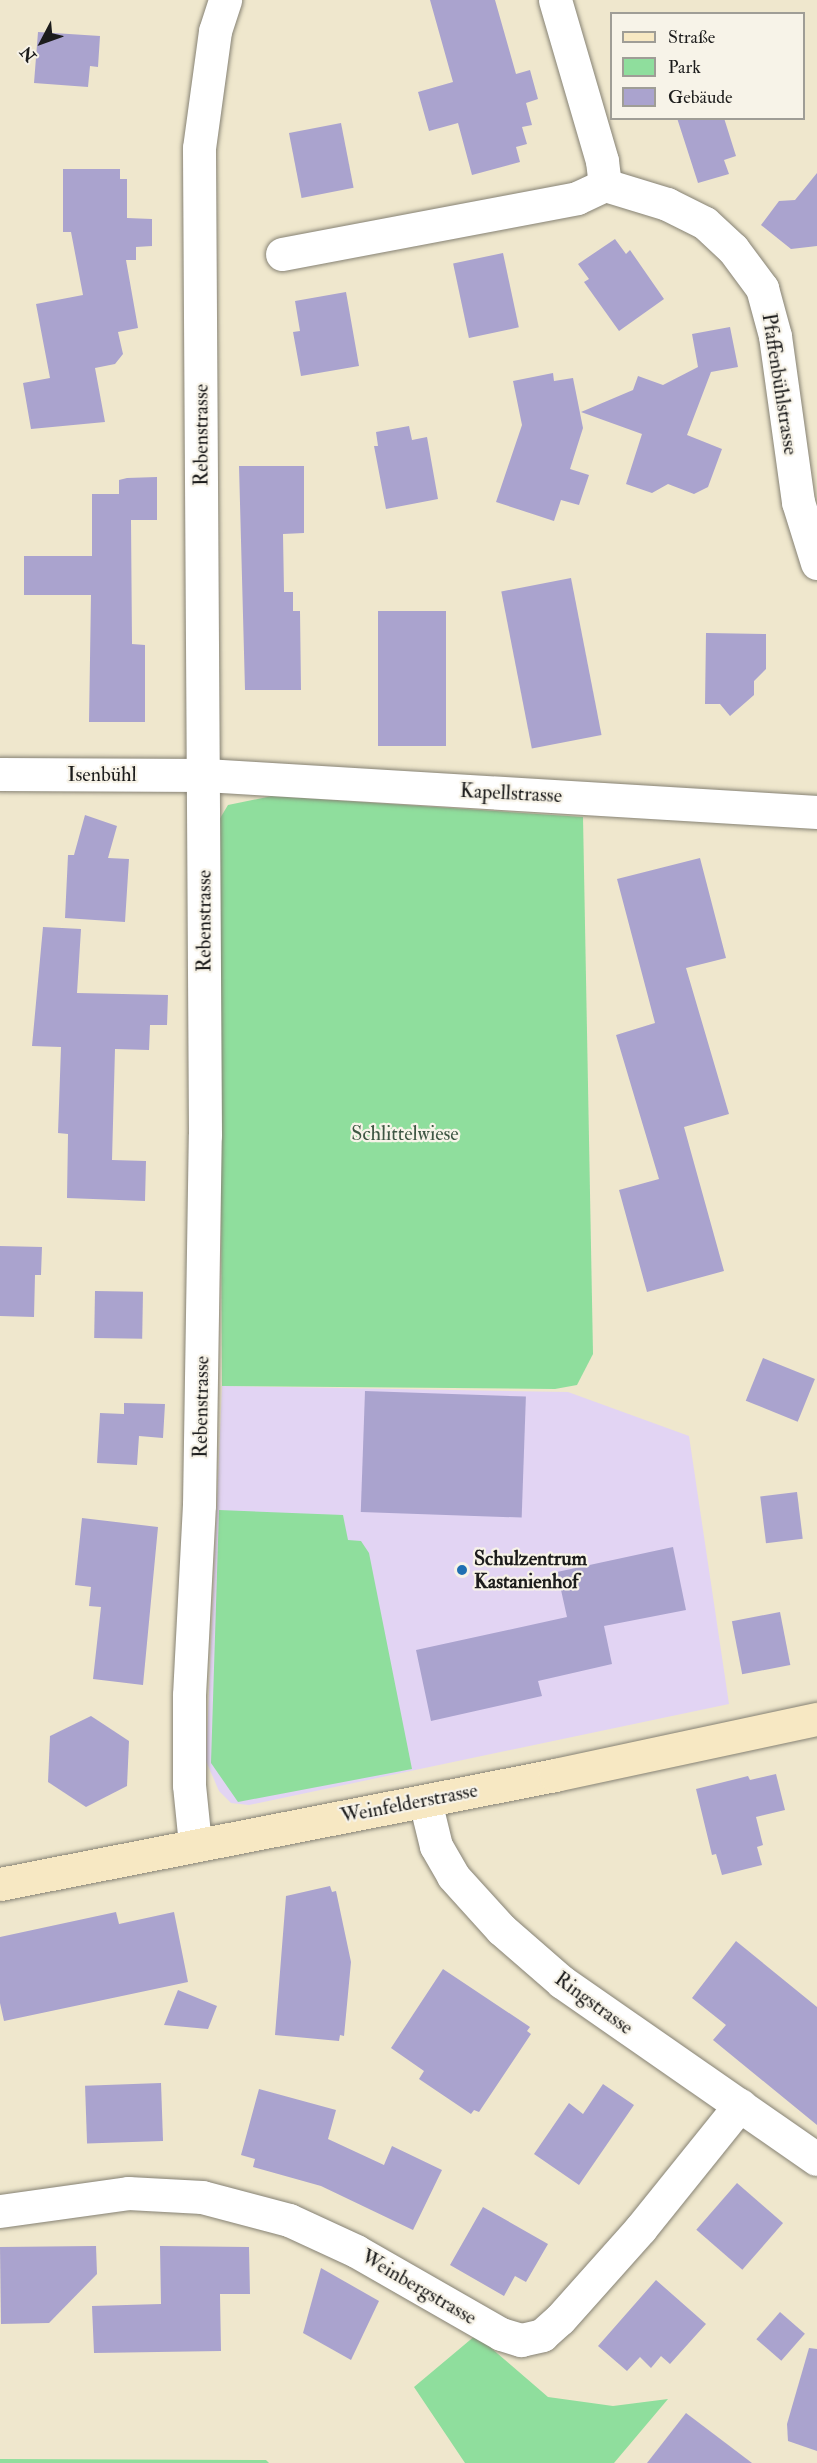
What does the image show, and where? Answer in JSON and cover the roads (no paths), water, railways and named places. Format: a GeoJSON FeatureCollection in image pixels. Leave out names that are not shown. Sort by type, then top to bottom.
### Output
{"type":"FeatureCollection","features":[{"type":"Feature","properties":{"kind":"main road","name":"Weinfelderstrasse"},"geometry":{"type":"LineString","coordinates":[[0,1884],[195,1844],[426,1801],[817,1719]]}},
{"type":"Feature","properties":{"kind":"street","name":"Rebenstrasse"},"geometry":{"type":"LineString","coordinates":[[195,1844],[189,1785],[189,1695],[199,1498],[206,1135],[205,775],[198,148],[214,31],[225,0]]}},
{"type":"Feature","properties":{"kind":"street"},"geometry":{"type":"LineString","coordinates":[[282,254],[577,198],[605,185],[602,161],[555,0]]}},
{"type":"Feature","properties":{"kind":"street","name":"Pfaffenbühlstrasse"},"geometry":{"type":"LineString","coordinates":[[605,185],[667,204],[705,223],[733,249],[762,288],[776,336],[798,502],[817,562]]}},
{"type":"Feature","properties":{"kind":"street","name":"Isenbühl"},"geometry":{"type":"LineString","coordinates":[[0,774],[205,775]]}},
{"type":"Feature","properties":{"kind":"street","name":"Kapellstrasse"},"geometry":{"type":"LineString","coordinates":[[205,775],[817,812]]}},
{"type":"Feature","properties":{"kind":"street","name":"Ringstrasse"},"geometry":{"type":"LineString","coordinates":[[426,1801],[436,1846],[453,1876],[501,1929],[562,1983],[817,2158]]}},
{"type":"Feature","properties":{"kind":"street","name":"Weinbergstrasse"},"geometry":{"type":"LineString","coordinates":[[0,2211],[128,2193],[202,2197],[289,2220],[356,2251],[501,2334],[521,2340],[542,2335],[560,2319],[641,2228],[740,2105]]}},
{"type":"Feature","properties":{"kind":"place","name":"Schulzentrum Kastanienhof"},"geometry":{"type":"Point","coordinates":[462,1570]}},
{"type":"Feature","properties":{"kind":"park label","name":"Schlittelwiese"},"geometry":{"type":"Point","coordinates":[405,1133]}}]}
